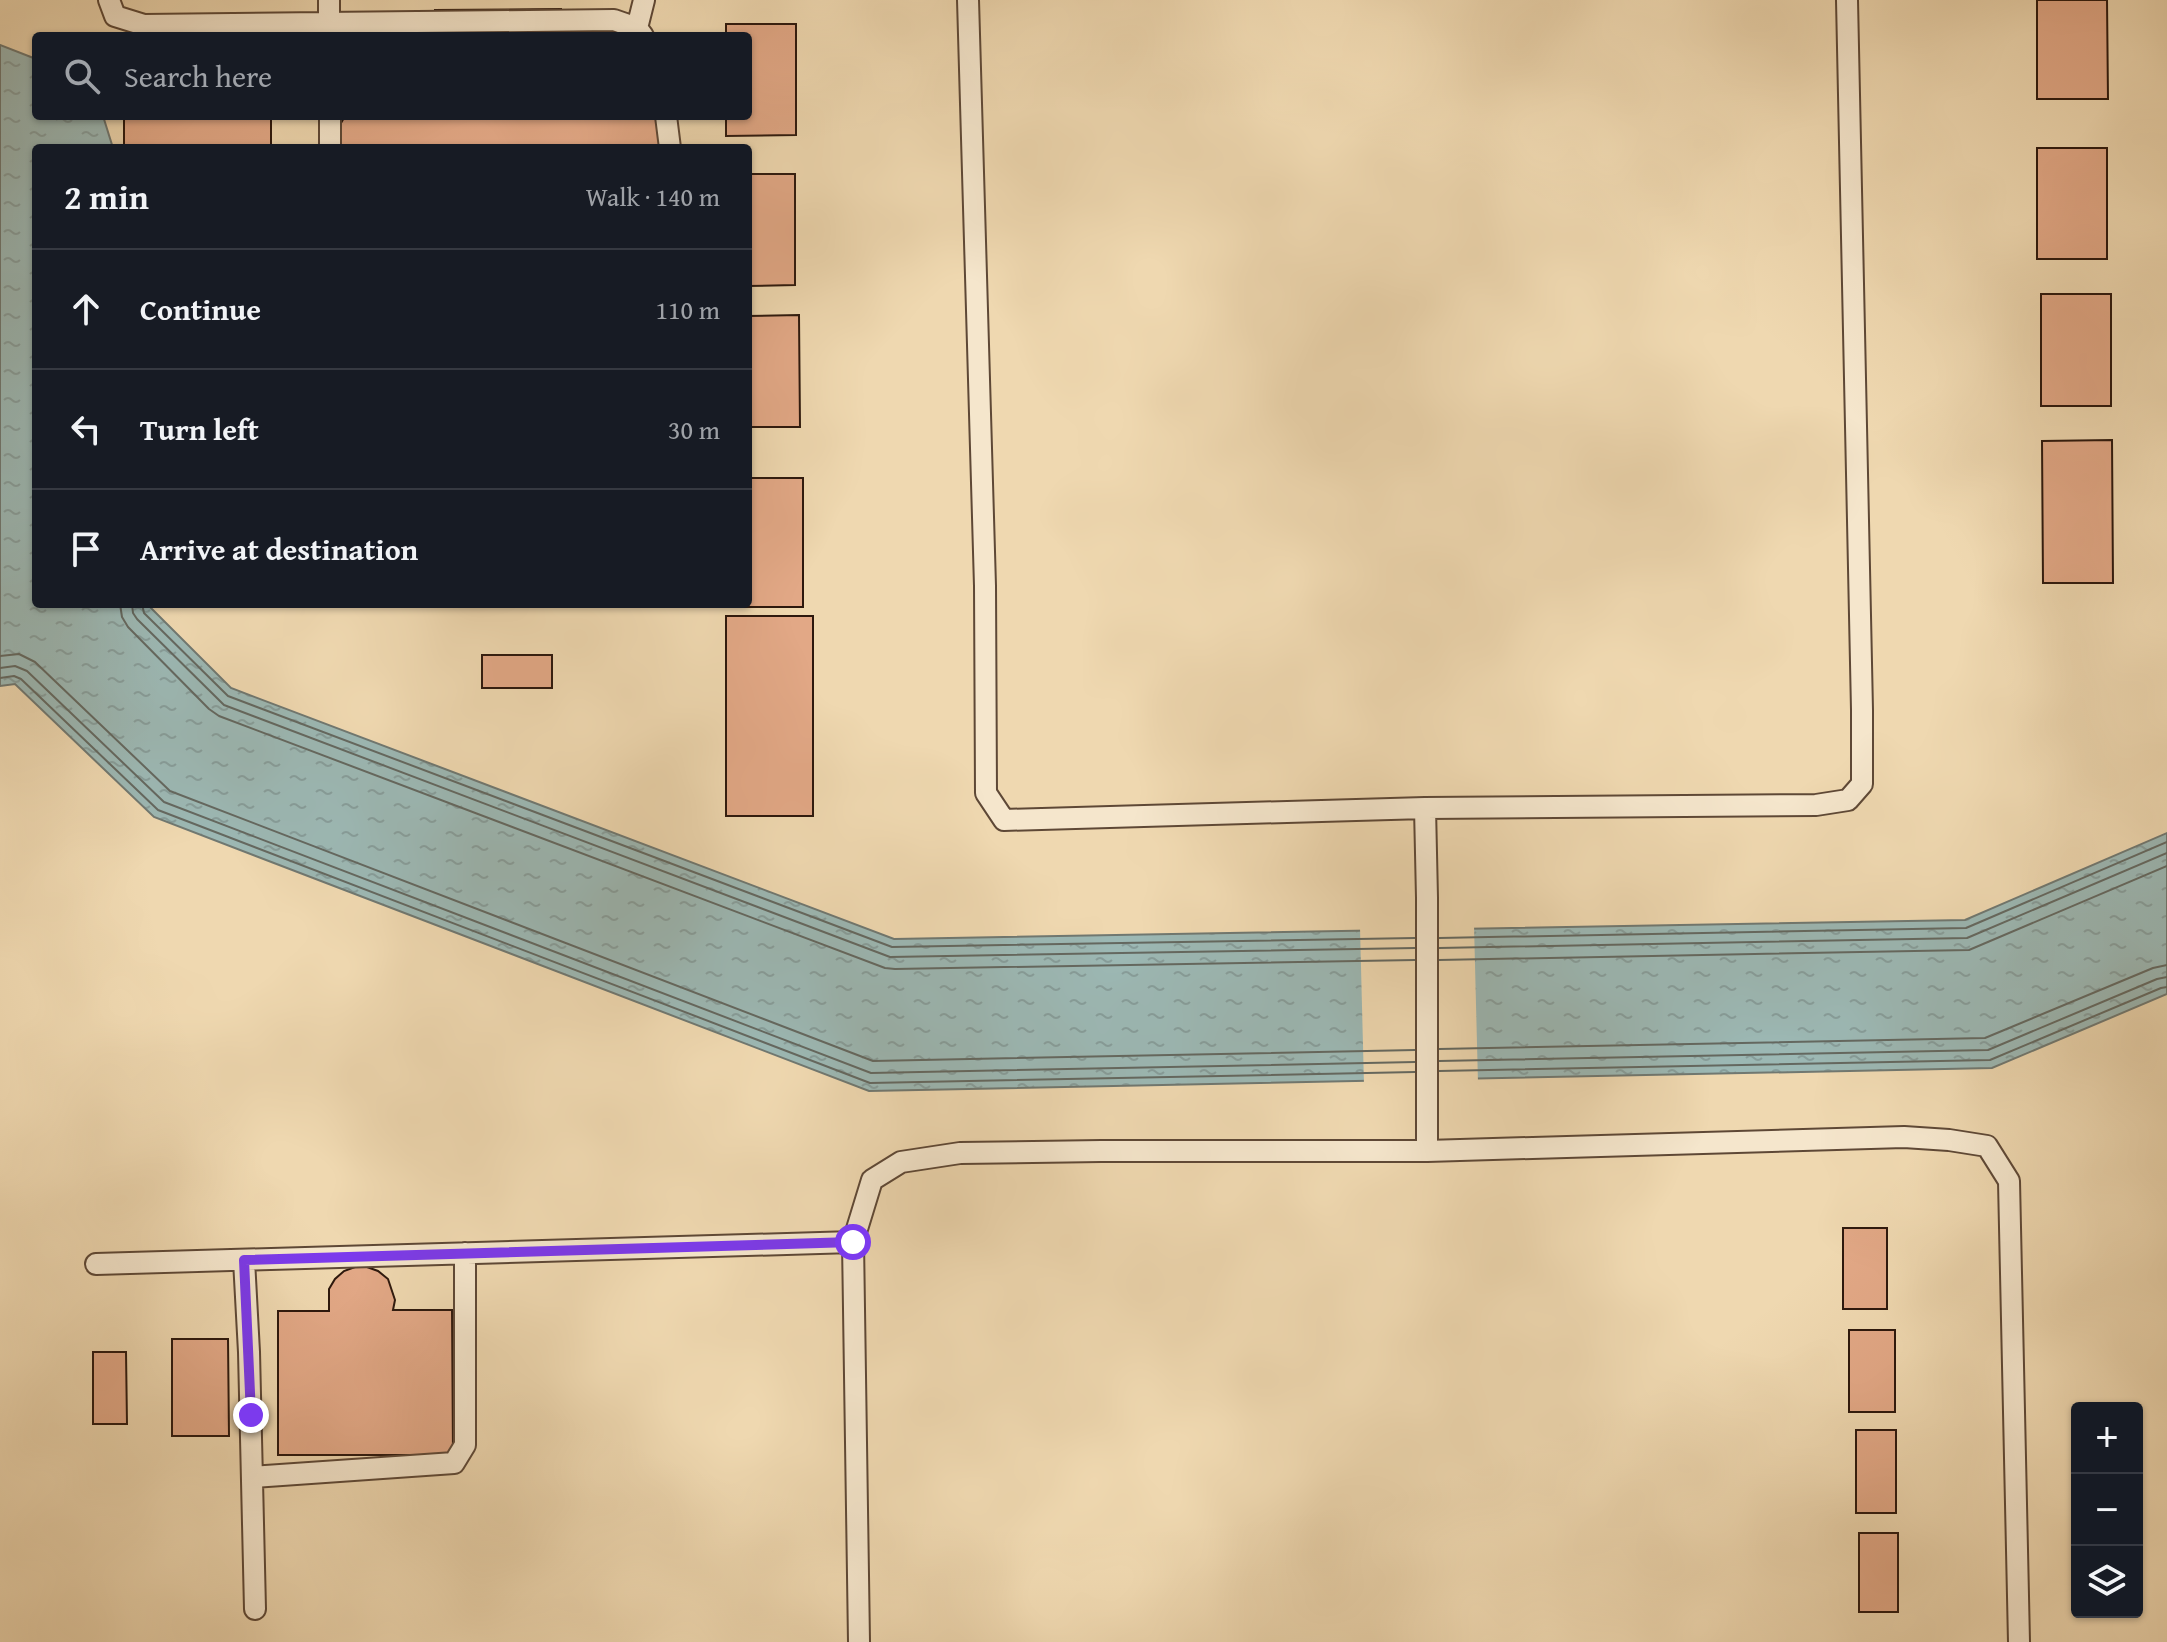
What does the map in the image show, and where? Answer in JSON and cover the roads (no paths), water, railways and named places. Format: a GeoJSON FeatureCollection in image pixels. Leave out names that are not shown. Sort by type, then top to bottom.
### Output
{"type":"FeatureCollection","features":[{"type":"Feature","properties":{"kind":"lane"},"geometry":{"type":"LineString","coordinates":[[109,0],[115,16],[144,25],[329,30],[614,20],[640,32],[644,0]]}},
{"type":"Feature","properties":{"kind":"lane"},"geometry":{"type":"LineString","coordinates":[[329,0],[329,30]]}},
{"type":"Feature","properties":{"kind":"lane"},"geometry":{"type":"LineString","coordinates":[[968,0],[985,586],[986,793],[1004,820],[1425,808],[1816,805],[1848,800],[1862,784],[1847,0]]}},
{"type":"Feature","properties":{"kind":"lane"},"geometry":{"type":"LineString","coordinates":[[330,120],[330,144]]}},
{"type":"Feature","properties":{"kind":"lane"},"geometry":{"type":"LineString","coordinates":[[666,120],[670,144]]}},
{"type":"Feature","properties":{"kind":"lane"},"geometry":{"type":"LineString","coordinates":[[1425,808],[1427,1141]]}},
{"type":"Feature","properties":{"kind":"lane"},"geometry":{"type":"LineString","coordinates":[[859,1642],[853,1242],[872,1180],[901,1162],[960,1153],[1427,1141],[1904,1137],[1987,1146],[2009,1181],[2019,1642]]}},
{"type":"Feature","properties":{"kind":"lane"},"geometry":{"type":"LineString","coordinates":[[96,1264],[853,1242]]}},
{"type":"Feature","properties":{"kind":"lane"},"geometry":{"type":"LineString","coordinates":[[252,1477],[454,1463],[465,1445],[465,1253]]}},
{"type":"Feature","properties":{"kind":"lane"},"geometry":{"type":"LineString","coordinates":[[244,1260],[255,1609]]}},
{"type":"Feature","properties":{"kind":"water"},"geometry":{"type":"Polygon","coordinates":[[[0,45],[32,57],[32,120],[104,120],[112,144],[32,144],[32,608],[151,608],[231,688],[894,939],[1965,920],[2167,833],[2167,994],[1992,1068],[869,1091],[154,817],[15,684],[0,686],[0,45]]]}}]}
